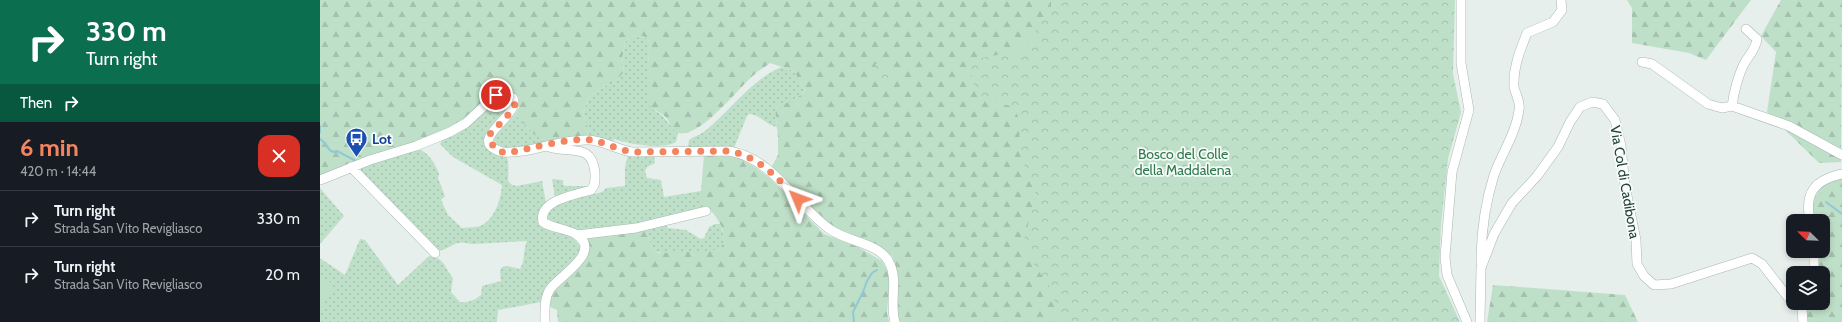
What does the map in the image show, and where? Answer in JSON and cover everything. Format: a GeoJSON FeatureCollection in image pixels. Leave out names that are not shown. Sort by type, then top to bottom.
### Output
{"type":"FeatureCollection","features":[{"type":"Feature","properties":{"kind":"street"},"geometry":{"type":"LineString","coordinates":[[1461,0],[1461,63],[1469,110],[1452,172],[1446,267],[1451,285],[1467,322]]}},
{"type":"Feature","properties":{"kind":"street","name":"Via Col di Cadibona"},"geometry":{"type":"LineString","coordinates":[[1480,322],[1481,238],[1486,207],[1494,175],[1515,129],[1520,108],[1514,86],[1516,62],[1527,33],[1553,22],[1562,10],[1561,0]]}},
{"type":"Feature","properties":{"kind":"street"},"geometry":{"type":"LineString","coordinates":[[1732,106],[1736,87],[1744,65],[1755,48],[1757,39],[1746,29]]}},
{"type":"Feature","properties":{"kind":"street"},"geometry":{"type":"LineString","coordinates":[[1642,62],[1652,64],[1708,104],[1722,108],[1732,106],[1789,126],[1842,155]]}},
{"type":"Feature","properties":{"kind":"street"},"geometry":{"type":"LineString","coordinates":[[320,180],[351,167],[428,142],[466,123],[492,99],[500,94],[511,96],[515,104],[512,111],[492,130],[489,138],[492,146],[498,151],[507,153],[576,140],[590,140],[618,150],[632,152],[729,151],[749,156],[780,180],[831,230],[875,249],[886,257],[894,277],[892,310],[895,322]]}},
{"type":"Feature","properties":{"kind":"street","name":"Via Col di Cadibona"},"geometry":{"type":"LineString","coordinates":[[1481,268],[1494,234],[1512,203],[1537,176],[1558,147],[1570,122],[1580,107],[1592,102],[1603,104],[1615,120],[1621,146],[1625,186],[1636,240],[1637,264],[1644,276],[1654,284],[1671,284],[1752,258],[1762,264],[1786,294]]}},
{"type":"Feature","properties":{"kind":"street"},"geometry":{"type":"LineString","coordinates":[[546,146],[556,150],[586,153],[594,162],[595,178],[594,187],[591,190],[554,202],[544,209],[542,214],[543,222],[548,225],[577,235],[636,228],[706,211]]}},
{"type":"Feature","properties":{"kind":"street"},"geometry":{"type":"LineString","coordinates":[[351,167],[435,253]]}},
{"type":"Feature","properties":{"kind":"street"},"geometry":{"type":"LineString","coordinates":[[1808,214],[1809,199],[1812,189],[1822,180],[1842,174]]}},
{"type":"Feature","properties":{"kind":"street"},"geometry":{"type":"LineString","coordinates":[[545,322],[545,305],[551,288],[584,255],[585,245],[577,235]]}},
{"type":"Feature","properties":{"kind":"street"},"geometry":{"type":"LineString","coordinates":[[1802,310],[1803,322]]}},
{"type":"Feature","properties":{"kind":"green space","name":"Bosco del Colle della Maddalena"},"geometry":{"type":"Polygon","coordinates":[[[320,0],[1442,0],[1428,261],[1434,322],[898,322],[898,275],[892,256],[878,246],[841,232],[829,223],[771,168],[778,155],[775,109],[779,104],[790,102],[805,91],[794,71],[770,63],[758,71],[719,111],[708,120],[687,133],[678,133],[673,129],[665,117],[648,104],[648,63],[650,45],[648,39],[643,36],[633,37],[626,40],[622,58],[624,71],[616,82],[607,85],[588,98],[583,114],[587,124],[589,137],[562,141],[553,141],[542,138],[532,131],[515,114],[519,108],[519,98],[510,91],[500,89],[493,91],[461,123],[452,128],[320,177],[320,0]]]}},
{"type":"Feature","properties":{"kind":"green space"},"geometry":{"type":"Polygon","coordinates":[[[1051,0],[1455,0],[1453,74],[1461,112],[1448,159],[1441,225],[1439,276],[1460,322],[1060,322],[1051,289],[1022,247],[1035,200],[1035,189],[1019,153],[1020,120],[1013,107],[983,98],[976,92],[970,70],[976,59],[1023,50],[1051,7],[1051,0]]]}},
{"type":"Feature","properties":{"kind":"green space"},"geometry":{"type":"Polygon","coordinates":[[[1627,0],[1751,0],[1706,60],[1689,53],[1632,43],[1632,8],[1627,0]]]}},
{"type":"Feature","properties":{"kind":"green space"},"geometry":{"type":"Polygon","coordinates":[[[1781,0],[1842,0],[1841,162],[1819,163],[1767,112],[1776,52],[1761,36],[1781,0]]]}},
{"type":"Feature","properties":{"kind":"green space"},"geometry":{"type":"Polygon","coordinates":[[[643,36],[648,39],[650,45],[648,63],[654,110],[658,112],[678,133],[676,142],[663,146],[654,146],[628,143],[614,139],[612,143],[589,137],[587,124],[583,114],[588,98],[607,85],[616,82],[624,71],[622,58],[626,40],[633,37],[643,36]]]}},
{"type":"Feature","properties":{"kind":"green space"},"geometry":{"type":"Polygon","coordinates":[[[875,64],[890,66],[891,84],[877,85],[875,64]]]}},
{"type":"Feature","properties":{"kind":"green space"},"geometry":{"type":"Polygon","coordinates":[[[781,67],[794,71],[805,91],[790,102],[779,104],[775,109],[777,127],[757,116],[749,114],[734,148],[690,149],[688,146],[689,140],[702,134],[750,88],[770,73],[781,67]]]}},
{"type":"Feature","properties":{"kind":"green space"},"geometry":{"type":"Polygon","coordinates":[[[503,98],[508,100],[510,103],[508,110],[486,136],[499,146],[506,154],[508,164],[508,181],[512,185],[517,186],[542,181],[546,203],[539,214],[538,225],[564,232],[579,244],[582,250],[541,302],[498,310],[497,322],[320,322],[320,258],[345,275],[360,239],[365,240],[398,285],[429,256],[438,259],[444,264],[453,278],[451,292],[460,302],[469,302],[474,300],[481,295],[482,286],[501,281],[500,271],[502,267],[508,266],[520,269],[523,263],[527,241],[472,244],[459,243],[443,250],[435,250],[360,172],[362,166],[417,149],[421,150],[431,158],[439,174],[438,178],[445,196],[441,200],[448,215],[462,228],[477,227],[482,225],[488,221],[495,212],[502,185],[453,157],[440,144],[442,140],[499,99],[503,98]]]}},
{"type":"Feature","properties":{"kind":"green space"},"geometry":{"type":"Polygon","coordinates":[[[515,114],[529,129],[552,141],[509,149],[498,147],[493,138],[515,114]]]}},
{"type":"Feature","properties":{"kind":"green space"},"geometry":{"type":"Polygon","coordinates":[[[628,155],[654,156],[655,163],[647,167],[645,171],[647,178],[661,180],[664,197],[701,191],[701,210],[657,222],[580,232],[547,220],[546,211],[555,204],[602,192],[606,188],[625,186],[625,167],[628,155]]]}},
{"type":"Feature","properties":{"kind":"green space"},"geometry":{"type":"Polygon","coordinates":[[[704,155],[736,157],[752,165],[770,178],[824,234],[858,247],[882,261],[890,276],[887,313],[889,322],[558,322],[557,310],[548,306],[553,290],[586,259],[589,245],[583,237],[645,228],[653,250],[659,253],[719,250],[724,240],[724,235],[720,224],[710,210],[701,210],[704,155]]]}},
{"type":"Feature","properties":{"kind":"green space"},"geometry":{"type":"Polygon","coordinates":[[[1842,177],[1842,322],[1807,322],[1806,310],[1830,310],[1830,266],[1817,266],[1817,258],[1830,258],[1830,214],[1813,214],[1812,202],[1821,186],[1842,177]]]}},
{"type":"Feature","properties":{"kind":"green space"},"geometry":{"type":"Polygon","coordinates":[[[552,179],[563,180],[563,185],[566,186],[588,186],[555,198],[552,179]]]}},
{"type":"Feature","properties":{"kind":"green space"},"geometry":{"type":"Polygon","coordinates":[[[320,188],[344,216],[320,244],[320,188]]]}},
{"type":"Feature","properties":{"kind":"green space"},"geometry":{"type":"Polygon","coordinates":[[[715,224],[720,224],[724,235],[722,247],[719,250],[685,254],[667,254],[653,250],[645,228],[666,225],[668,228],[686,230],[701,239],[704,238],[709,227],[715,224]]]}},
{"type":"Feature","properties":{"kind":"green space"},"geometry":{"type":"Polygon","coordinates":[[[320,277],[334,284],[320,311],[320,277]]]}},
{"type":"Feature","properties":{"kind":"green space"},"geometry":{"type":"Polygon","coordinates":[[[1493,285],[1625,295],[1638,322],[1487,322],[1493,285]]]}},
{"type":"Feature","properties":{"kind":"waterway"},"geometry":{"type":"LineString","coordinates":[[320,126],[320,132]]}},
{"type":"Feature","properties":{"kind":"waterway"},"geometry":{"type":"LineString","coordinates":[[320,139],[331,151],[337,151],[356,161]]}},
{"type":"Feature","properties":{"kind":"waterway"},"geometry":{"type":"LineString","coordinates":[[1826,202],[1842,214]]}},
{"type":"Feature","properties":{"kind":"waterway"},"geometry":{"type":"LineString","coordinates":[[854,322],[853,312],[867,281],[872,273],[877,270]]}},
{"type":"Feature","properties":{"kind":"place","name":"Lot"},"geometry":{"type":"Point","coordinates":[356,158]}},
{"type":"Feature","properties":{"kind":"route"},"geometry":{"type":"LineString","coordinates":[[496,95],[506,94],[511,96],[515,104],[512,111],[492,130],[490,134],[490,142],[494,149],[498,151],[507,153],[576,140],[590,140],[618,150],[642,153],[729,151],[749,156],[780,180],[798,199]]}}]}
